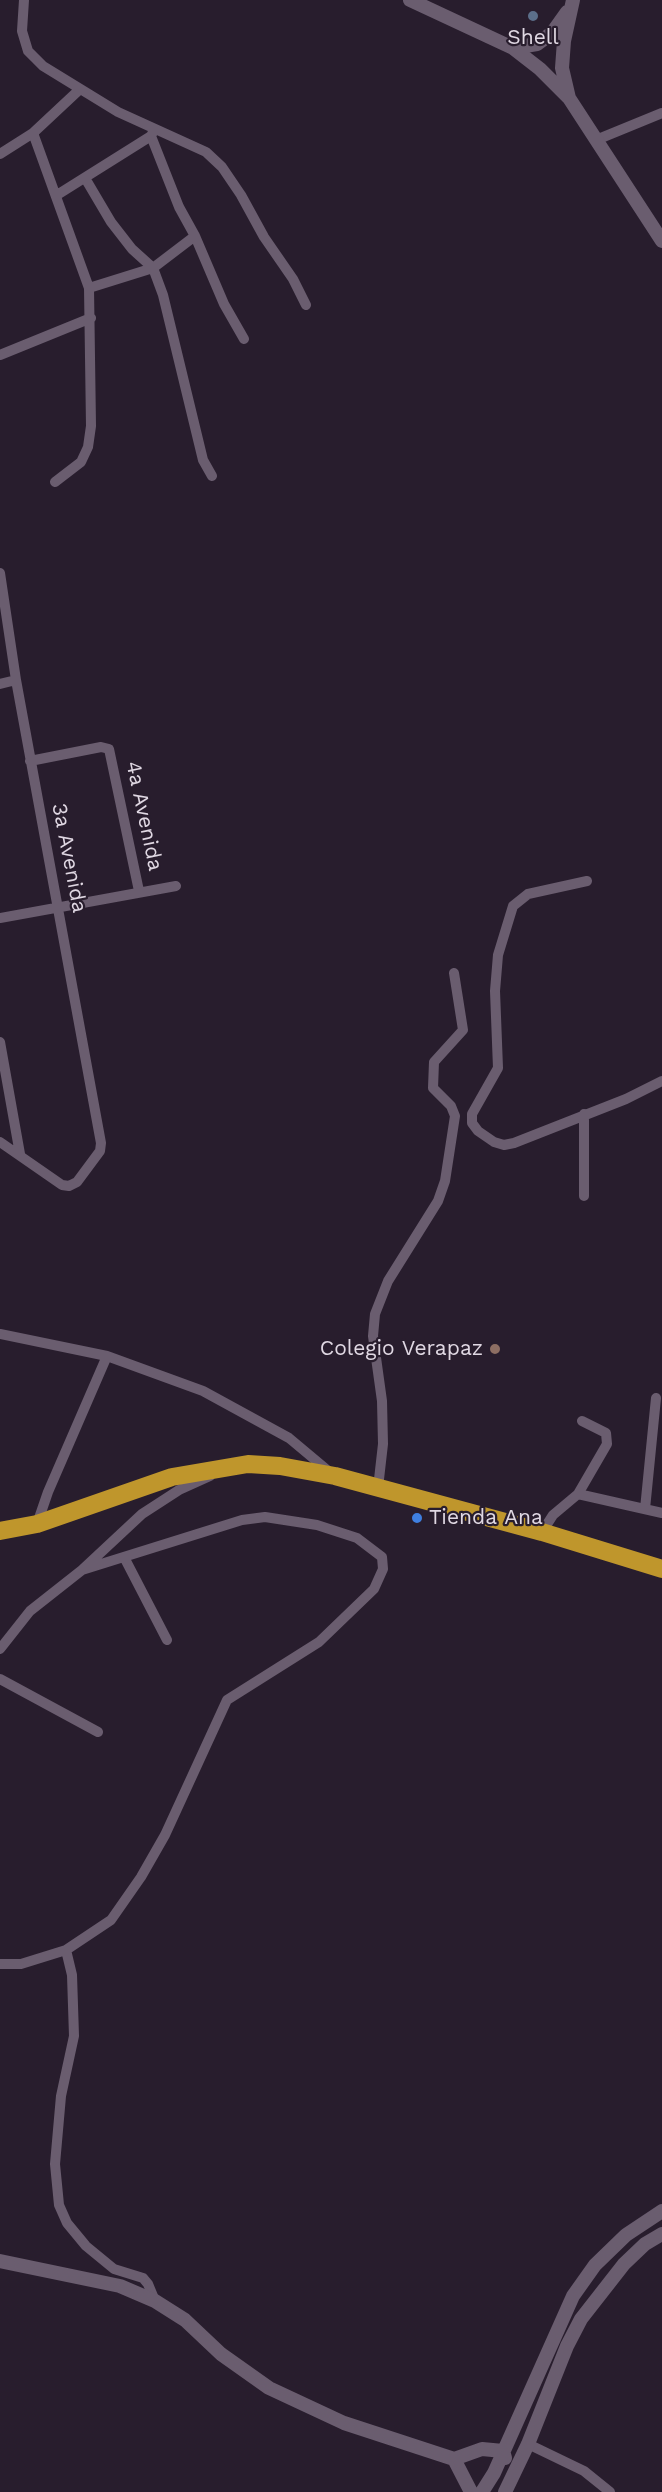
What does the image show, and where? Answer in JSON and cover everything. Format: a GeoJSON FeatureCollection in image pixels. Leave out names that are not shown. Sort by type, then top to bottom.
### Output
{"type":"FeatureCollection","features":[{"type":"Feature","properties":{"kind":"highway"},"geometry":{"type":"LineString","coordinates":[[0,1531],[37,1524],[172,1477],[224,1470],[248,1464],[280,1466],[335,1476],[542,1532],[662,1569]]}},
{"type":"Feature","properties":{"kind":"street"},"geometry":{"type":"LineString","coordinates":[[24,0],[22,31],[28,51],[43,66],[152,133],[206,152],[222,167],[241,195],[264,237],[293,279],[306,305]]}},
{"type":"Feature","properties":{"kind":"street"},"geometry":{"type":"LineString","coordinates":[[410,0],[513,48],[540,69],[568,98],[662,241]]}},
{"type":"Feature","properties":{"kind":"street"},"geometry":{"type":"LineString","coordinates":[[513,48],[537,44],[552,33],[572,2]]}},
{"type":"Feature","properties":{"kind":"street"},"geometry":{"type":"LineString","coordinates":[[568,98],[562,68],[564,41],[572,2]]}},
{"type":"Feature","properties":{"kind":"street"},"geometry":{"type":"LineString","coordinates":[[0,154],[33,133],[79,90]]}},
{"type":"Feature","properties":{"kind":"street"},"geometry":{"type":"LineString","coordinates":[[596,140],[662,113]]}},
{"type":"Feature","properties":{"kind":"street"},"geometry":{"type":"LineString","coordinates":[[33,133],[89,288],[91,318],[92,426],[88,447],[81,462],[55,482]]}},
{"type":"Feature","properties":{"kind":"street"},"geometry":{"type":"LineString","coordinates":[[57,195],[152,133]]}},
{"type":"Feature","properties":{"kind":"street"},"geometry":{"type":"LineString","coordinates":[[152,133],[179,207],[195,236],[224,304],[244,339]]}},
{"type":"Feature","properties":{"kind":"street"},"geometry":{"type":"LineString","coordinates":[[85,178],[111,222],[132,249],[153,268],[163,295],[203,460],[212,476]]}},
{"type":"Feature","properties":{"kind":"street"},"geometry":{"type":"LineString","coordinates":[[89,288],[153,268],[195,236]]}},
{"type":"Feature","properties":{"kind":"street"},"geometry":{"type":"LineString","coordinates":[[0,356],[91,318]]}},
{"type":"Feature","properties":{"kind":"street","name":"3a Avenida"},"geometry":{"type":"LineString","coordinates":[[0,573],[30,761],[100,1137],[100,1150],[77,1182],[69,1186],[62,1185],[20,1154]]}},
{"type":"Feature","properties":{"kind":"street"},"geometry":{"type":"LineString","coordinates":[[0,684],[16,681]]}},
{"type":"Feature","properties":{"kind":"street","name":"4a Avenida"},"geometry":{"type":"LineString","coordinates":[[30,761],[101,747],[109,749],[139,891]]}},
{"type":"Feature","properties":{"kind":"street"},"geometry":{"type":"LineString","coordinates":[[587,881],[528,894],[513,906],[498,955],[495,991],[498,1068],[472,1114],[472,1123],[484,1137],[504,1145],[564,1125],[584,1114],[626,1099],[662,1081]]}},
{"type":"Feature","properties":{"kind":"street"},"geometry":{"type":"LineString","coordinates":[[0,918],[176,886]]}},
{"type":"Feature","properties":{"kind":"street"},"geometry":{"type":"LineString","coordinates":[[378,1488],[383,1444],[381,1401],[373,1336],[375,1314],[388,1281],[438,1201],[445,1181],[455,1116],[452,1106],[433,1088],[434,1062],[463,1030],[454,973]]}},
{"type":"Feature","properties":{"kind":"street"},"geometry":{"type":"LineString","coordinates":[[0,1042],[20,1154]]}},
{"type":"Feature","properties":{"kind":"street"},"geometry":{"type":"LineString","coordinates":[[584,1114],[584,1196]]}},
{"type":"Feature","properties":{"kind":"street"},"geometry":{"type":"LineString","coordinates":[[0,1142],[20,1154]]}},
{"type":"Feature","properties":{"kind":"street"},"geometry":{"type":"LineString","coordinates":[[0,1334],[107,1356],[203,1392],[289,1438],[312,1454],[335,1476]]}},
{"type":"Feature","properties":{"kind":"street"},"geometry":{"type":"LineString","coordinates":[[37,1524],[48,1492],[107,1356]]}},
{"type":"Feature","properties":{"kind":"street"},"geometry":{"type":"LineString","coordinates":[[645,1509],[656,1398]]}},
{"type":"Feature","properties":{"kind":"street"},"geometry":{"type":"LineString","coordinates":[[542,1532],[554,1515],[578,1494],[607,1444],[606,1432],[582,1421]]}},
{"type":"Feature","properties":{"kind":"street"},"geometry":{"type":"LineString","coordinates":[[0,1649],[30,1611],[82,1570],[142,1514],[179,1490],[224,1470]]}},
{"type":"Feature","properties":{"kind":"street"},"geometry":{"type":"LineString","coordinates":[[578,1494],[662,1513]]}},
{"type":"Feature","properties":{"kind":"street"},"geometry":{"type":"LineString","coordinates":[[0,1964],[21,1964],[66,1950],[111,1920],[141,1877],[187,1792],[227,1700],[319,1642],[374,1589],[383,1569],[382,1557],[357,1538],[317,1525],[265,1517],[242,1520],[82,1570]]}},
{"type":"Feature","properties":{"kind":"street"},"geometry":{"type":"LineString","coordinates":[[124,1557],[167,1640]]}},
{"type":"Feature","properties":{"kind":"street"},"geometry":{"type":"LineString","coordinates":[[0,1679],[98,1732]]}},
{"type":"Feature","properties":{"kind":"street"},"geometry":{"type":"LineString","coordinates":[[66,1950],[72,1975],[74,2036],[60,2106],[55,2164],[59,2205],[67,2223],[86,2246],[114,2268],[143,2278],[155,2301]]}},
{"type":"Feature","properties":{"kind":"street"},"geometry":{"type":"LineString","coordinates":[[482,2492],[494,2473],[573,2296],[595,2265],[626,2235],[662,2211]]}},
{"type":"Feature","properties":{"kind":"street"},"geometry":{"type":"LineString","coordinates":[[507,2488],[528,2444],[567,2346],[581,2319],[624,2264],[645,2244],[662,2234]]}},
{"type":"Feature","properties":{"kind":"street"},"geometry":{"type":"LineString","coordinates":[[0,2260],[120,2286],[155,2301],[185,2320],[221,2354],[269,2388],[344,2422],[454,2458],[482,2449],[503,2451]]}},
{"type":"Feature","properties":{"kind":"street"},"geometry":{"type":"LineString","coordinates":[[528,2444],[584,2471],[610,2492]]}},
{"type":"Feature","properties":{"kind":"street"},"geometry":{"type":"LineString","coordinates":[[503,2451],[507,2488]]}},
{"type":"Feature","properties":{"kind":"street"},"geometry":{"type":"LineString","coordinates":[[454,2458],[471,2492]]}},
{"type":"Feature","properties":{"kind":"place","name":"Shell"},"geometry":{"type":"Point","coordinates":[533,16]}},
{"type":"Feature","properties":{"kind":"place","name":"Colegio Verapaz"},"geometry":{"type":"Point","coordinates":[495,1349]}},
{"type":"Feature","properties":{"kind":"place","name":"Tienda Ana"},"geometry":{"type":"Point","coordinates":[417,1518]}}]}
